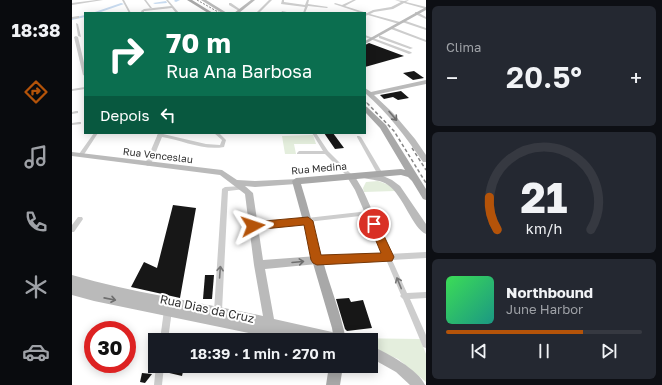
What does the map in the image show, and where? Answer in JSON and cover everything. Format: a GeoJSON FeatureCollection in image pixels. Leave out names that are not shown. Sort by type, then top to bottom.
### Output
{"type":"FeatureCollection","features":[{"type":"Feature","properties":{"kind":"main road"},"geometry":{"type":"LineString","coordinates":[[189,0],[208,12]]}},
{"type":"Feature","properties":{"kind":"main road"},"geometry":{"type":"LineString","coordinates":[[366,109],[377,121],[405,161],[426,197]]}},
{"type":"Feature","properties":{"kind":"main road"},"geometry":{"type":"LineString","coordinates":[[377,121],[384,134],[396,148]]}},
{"type":"Feature","properties":{"kind":"main road"},"geometry":{"type":"LineString","coordinates":[[405,161],[405,168],[401,172],[411,175],[417,181]]}},
{"type":"Feature","properties":{"kind":"main road","name":"Rua Medina"},"geometry":{"type":"LineString","coordinates":[[296,182],[401,172]]}},
{"type":"Feature","properties":{"kind":"main road"},"geometry":{"type":"LineString","coordinates":[[296,182],[339,333]]}},
{"type":"Feature","properties":{"kind":"main road"},"geometry":{"type":"LineString","coordinates":[[333,385],[335,373]]}},
{"type":"Feature","properties":{"kind":"street"},"geometry":{"type":"LineString","coordinates":[[72,4],[102,0]]}},
{"type":"Feature","properties":{"kind":"street"},"geometry":{"type":"LineString","coordinates":[[123,0],[129,12]]}},
{"type":"Feature","properties":{"kind":"street"},"geometry":{"type":"LineString","coordinates":[[146,0],[151,6]]}},
{"type":"Feature","properties":{"kind":"street"},"geometry":{"type":"LineString","coordinates":[[167,0],[177,12]]}},
{"type":"Feature","properties":{"kind":"street"},"geometry":{"type":"LineString","coordinates":[[203,0],[223,12]]}},
{"type":"Feature","properties":{"kind":"street"},"geometry":{"type":"LineString","coordinates":[[237,12],[253,0]]}},
{"type":"Feature","properties":{"kind":"street"},"geometry":{"type":"LineString","coordinates":[[258,12],[271,0]]}},
{"type":"Feature","properties":{"kind":"street"},"geometry":{"type":"LineString","coordinates":[[283,0],[282,3],[327,7]]}},
{"type":"Feature","properties":{"kind":"street"},"geometry":{"type":"LineString","coordinates":[[304,12],[308,0]]}},
{"type":"Feature","properties":{"kind":"street"},"geometry":{"type":"LineString","coordinates":[[340,0],[335,4],[360,12]]}},
{"type":"Feature","properties":{"kind":"street"},"geometry":{"type":"LineString","coordinates":[[343,6],[355,0]]}},
{"type":"Feature","properties":{"kind":"street"},"geometry":{"type":"LineString","coordinates":[[396,0],[426,8]]}},
{"type":"Feature","properties":{"kind":"street"},"geometry":{"type":"LineString","coordinates":[[366,14],[392,8],[408,0]]}},
{"type":"Feature","properties":{"kind":"street"},"geometry":{"type":"LineString","coordinates":[[230,4],[240,10]]}},
{"type":"Feature","properties":{"kind":"street"},"geometry":{"type":"LineString","coordinates":[[164,12],[174,8]]}},
{"type":"Feature","properties":{"kind":"street"},"geometry":{"type":"LineString","coordinates":[[142,12],[144,10],[174,8]]}},
{"type":"Feature","properties":{"kind":"street"},"geometry":{"type":"LineString","coordinates":[[366,42],[426,8]]}},
{"type":"Feature","properties":{"kind":"street"},"geometry":{"type":"LineString","coordinates":[[366,14],[426,29]]}},
{"type":"Feature","properties":{"kind":"street"},"geometry":{"type":"LineString","coordinates":[[416,14],[426,18]]}},
{"type":"Feature","properties":{"kind":"street"},"geometry":{"type":"LineString","coordinates":[[72,18],[78,17]]}},
{"type":"Feature","properties":{"kind":"street"},"geometry":{"type":"LineString","coordinates":[[77,24],[76,37],[84,71]]}},
{"type":"Feature","properties":{"kind":"street"},"geometry":{"type":"LineString","coordinates":[[392,28],[426,41]]}},
{"type":"Feature","properties":{"kind":"street"},"geometry":{"type":"LineString","coordinates":[[366,36],[375,37],[411,48]]}},
{"type":"Feature","properties":{"kind":"street"},"geometry":{"type":"LineString","coordinates":[[375,37],[410,53]]}},
{"type":"Feature","properties":{"kind":"street"},"geometry":{"type":"LineString","coordinates":[[367,92],[426,82]]}},
{"type":"Feature","properties":{"kind":"street"},"geometry":{"type":"LineString","coordinates":[[72,90],[84,88]]}},
{"type":"Feature","properties":{"kind":"street"},"geometry":{"type":"LineString","coordinates":[[367,92],[403,128],[426,160]]}},
{"type":"Feature","properties":{"kind":"street"},"geometry":{"type":"LineString","coordinates":[[72,124],[78,123]]}},
{"type":"Feature","properties":{"kind":"street"},"geometry":{"type":"LineString","coordinates":[[81,155],[95,134]]}},
{"type":"Feature","properties":{"kind":"street"},"geometry":{"type":"LineString","coordinates":[[148,164],[160,134],[179,138],[189,143],[222,146],[224,140],[217,134]]}},
{"type":"Feature","properties":{"kind":"street"},"geometry":{"type":"LineString","coordinates":[[315,134],[326,152],[351,177],[359,190],[426,344]]}},
{"type":"Feature","properties":{"kind":"street"},"geometry":{"type":"LineString","coordinates":[[359,137],[380,174]]}},
{"type":"Feature","properties":{"kind":"street"},"geometry":{"type":"LineString","coordinates":[[299,153],[326,152]]}},
{"type":"Feature","properties":{"kind":"street","name":"Rua Venceslau"},"geometry":{"type":"LineString","coordinates":[[72,154],[222,173],[243,188]]}},
{"type":"Feature","properties":{"kind":"street"},"geometry":{"type":"LineString","coordinates":[[365,176],[378,177],[390,182],[401,191],[423,227]]}},
{"type":"Feature","properties":{"kind":"street"},"geometry":{"type":"LineString","coordinates":[[359,190],[361,184],[368,179],[390,182]]}},
{"type":"Feature","properties":{"kind":"street","name":"Rua Medina"},"geometry":{"type":"LineString","coordinates":[[218,311],[225,189],[243,188],[255,184],[296,182]]}},
{"type":"Feature","properties":{"kind":"street"},"geometry":{"type":"LineString","coordinates":[[255,184],[243,188],[253,226],[270,327]]}},
{"type":"Feature","properties":{"kind":"street"},"geometry":{"type":"LineString","coordinates":[[253,226],[369,213]]}},
{"type":"Feature","properties":{"kind":"street"},"geometry":{"type":"LineString","coordinates":[[72,230],[80,219]]}},
{"type":"Feature","properties":{"kind":"street"},"geometry":{"type":"LineString","coordinates":[[259,265],[317,260],[426,255]]}},
{"type":"Feature","properties":{"kind":"street","name":"Rua Dias da Cruz"},"geometry":{"type":"LineString","coordinates":[[72,280],[96,287],[218,311],[286,333]]}},
{"type":"Feature","properties":{"kind":"street","name":"Rua Dias da Cruz"},"geometry":{"type":"LineString","coordinates":[[72,290],[94,296],[168,310],[302,333]]}},
{"type":"Feature","properties":{"kind":"street"},"geometry":{"type":"LineString","coordinates":[[404,296],[426,295]]}},
{"type":"Feature","properties":{"kind":"street"},"geometry":{"type":"LineString","coordinates":[[165,333],[168,310]]}},
{"type":"Feature","properties":{"kind":"street"},"geometry":{"type":"LineString","coordinates":[[378,356],[400,368],[420,385]]}},
{"type":"Feature","properties":{"kind":"street"},"geometry":{"type":"LineString","coordinates":[[158,385],[159,373]]}},
{"type":"Feature","properties":{"kind":"green space"},"geometry":{"type":"Polygon","coordinates":[[[313,135],[316,144],[294,144],[296,154],[285,154],[282,136],[313,135]]]}},
{"type":"Feature","properties":{"kind":"green space"},"geometry":{"type":"Polygon","coordinates":[[[378,181],[389,185],[395,191],[364,192],[363,188],[366,182],[378,181]]]}},
{"type":"Feature","properties":{"kind":"green space"},"geometry":{"type":"Polygon","coordinates":[[[378,338],[420,339],[426,354],[426,382],[398,359],[378,351],[378,338]]]}},
{"type":"Feature","properties":{"kind":"building"},"geometry":{"type":"Polygon","coordinates":[[[369,43],[404,56],[366,67],[366,44],[369,43]]]}},
{"type":"Feature","properties":{"kind":"building"},"geometry":{"type":"Polygon","coordinates":[[[414,71],[424,78],[413,80],[403,73],[414,71]]]}},
{"type":"Feature","properties":{"kind":"building"},"geometry":{"type":"Polygon","coordinates":[[[401,91],[409,98],[398,100],[393,97],[384,99],[380,95],[401,91]]]}},
{"type":"Feature","properties":{"kind":"building"},"geometry":{"type":"Polygon","coordinates":[[[325,134],[334,134],[344,148],[335,149],[325,134]]]}},
{"type":"Feature","properties":{"kind":"building"},"geometry":{"type":"Polygon","coordinates":[[[173,205],[196,208],[180,298],[131,287],[144,262],[157,268],[173,205]]]}},
{"type":"Feature","properties":{"kind":"building"},"geometry":{"type":"Polygon","coordinates":[[[205,275],[214,275],[212,299],[203,299],[205,275]]]}},
{"type":"Feature","properties":{"kind":"building"},"geometry":{"type":"Polygon","coordinates":[[[349,298],[351,302],[363,300],[372,328],[347,331],[345,329],[336,299],[349,298]]]}},
{"type":"Feature","properties":{"kind":"building"},"geometry":{"type":"Polygon","coordinates":[[[142,373],[152,374],[145,383],[140,382],[142,373]]]}},
{"type":"Feature","properties":{"kind":"building"},"geometry":{"type":"Polygon","coordinates":[[[169,373],[183,373],[182,376],[169,373]]]}},
{"type":"Feature","properties":{"kind":"waterway"},"geometry":{"type":"LineString","coordinates":[[155,3],[166,2]]}},
{"type":"Feature","properties":{"kind":"waterway"},"geometry":{"type":"LineString","coordinates":[[97,12],[122,4]]}},
{"type":"Feature","properties":{"kind":"waterway"},"geometry":{"type":"LineString","coordinates":[[72,19],[84,16]]}},
{"type":"Feature","properties":{"kind":"railway"},"geometry":{"type":"LineString","coordinates":[[197,0],[218,12]]}},
{"type":"Feature","properties":{"kind":"railway"},"geometry":{"type":"LineString","coordinates":[[367,103],[394,131],[426,183]]}},
{"type":"Feature","properties":{"kind":"railway"},"geometry":{"type":"LineString","coordinates":[[412,148],[426,170]]}},
{"type":"Feature","properties":{"kind":"route"},"geometry":{"type":"LineString","coordinates":[[253,226],[308,221],[317,260],[388,257],[374,224]]}}]}
